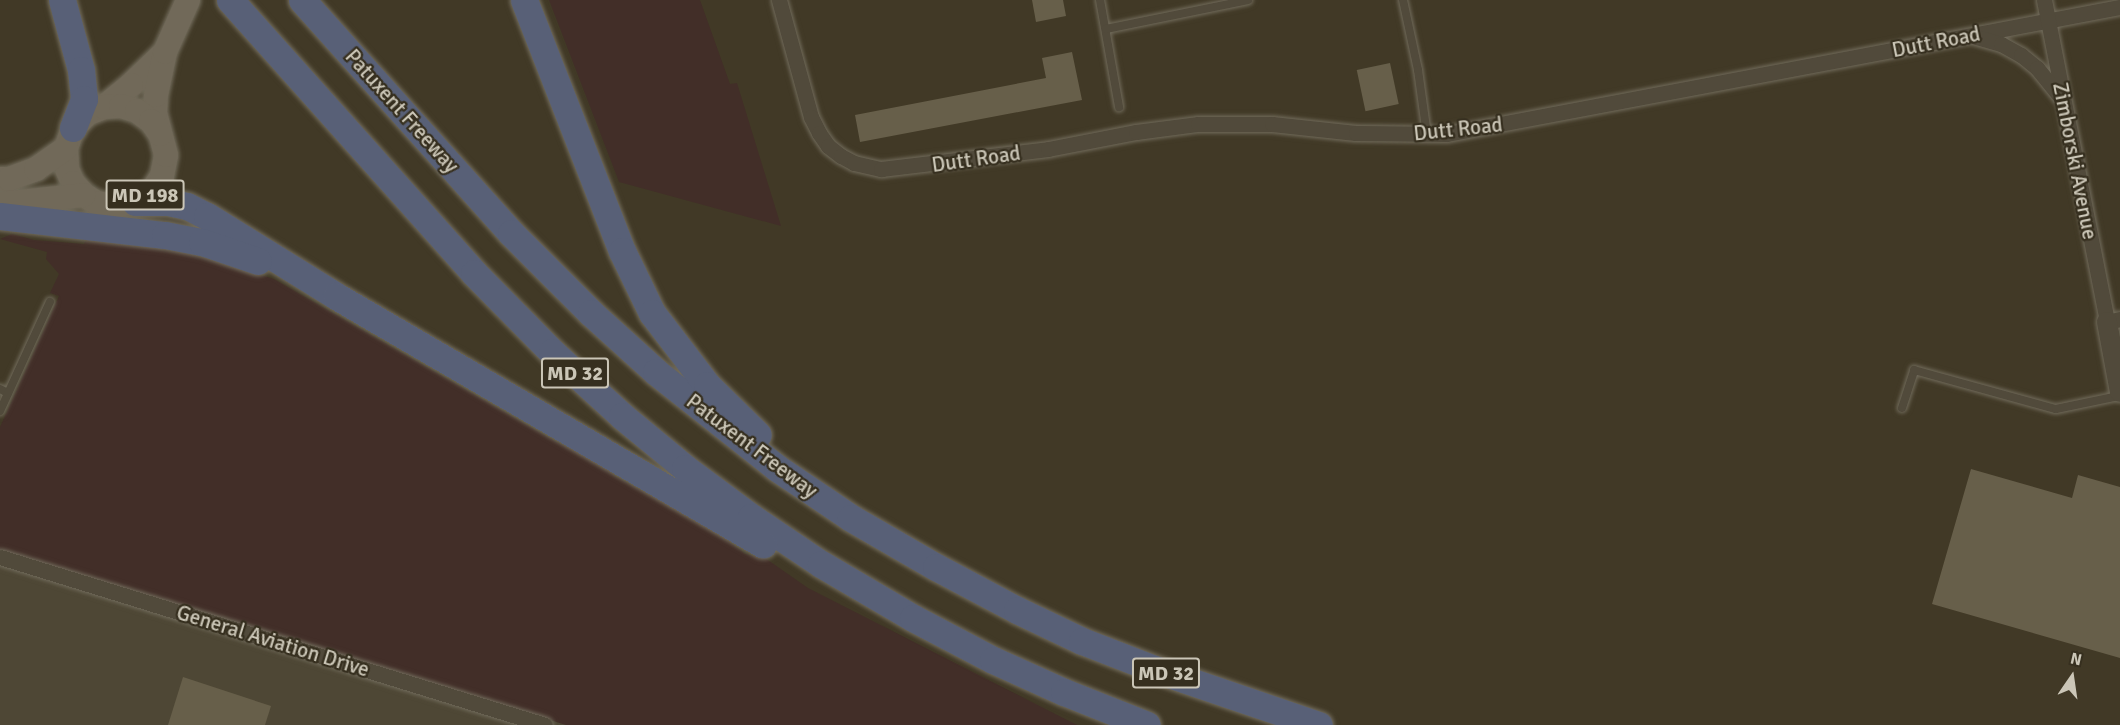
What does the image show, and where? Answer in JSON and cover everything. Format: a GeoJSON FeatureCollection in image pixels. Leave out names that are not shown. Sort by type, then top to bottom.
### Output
{"type":"FeatureCollection","features":[{"type":"Feature","properties":{"kind":"highway"},"geometry":{"type":"LineString","coordinates":[[62,0],[81,70],[84,99],[70,138]]}},
{"type":"Feature","properties":{"kind":"highway","name":"MD 32"},"geometry":{"type":"LineString","coordinates":[[230,0],[474,273],[552,352],[622,416],[751,517],[821,564],[913,618],[993,660],[1064,692],[1147,725]]}},
{"type":"Feature","properties":{"kind":"highway","name":"Patuxent Freeway"},"geometry":{"type":"LineString","coordinates":[[302,0],[512,233],[591,313],[656,372],[777,468],[851,518],[1017,610],[1083,641],[1157,670],[1319,725]]}},
{"type":"Feature","properties":{"kind":"highway"},"geometry":{"type":"LineString","coordinates":[[524,0],[622,251],[652,313],[675,346],[707,385],[742,421],[784,458],[1017,610]]}},
{"type":"Feature","properties":{"kind":"highway"},"geometry":{"type":"LineString","coordinates":[[135,202],[168,202],[187,206],[814,576],[910,624],[993,660]]}},
{"type":"Feature","properties":{"kind":"highway"},"geometry":{"type":"LineString","coordinates":[[0,216],[165,235],[202,242],[244,255],[336,296]]}},
{"type":"Feature","properties":{"kind":"main road","name":"MD 198"},"geometry":{"type":"LineString","coordinates":[[0,204],[84,195],[97,203],[116,206],[135,202],[152,191],[162,176],[166,155],[155,112],[170,41],[188,0]]}},
{"type":"Feature","properties":{"kind":"main road","name":"MD 198"},"geometry":{"type":"LineString","coordinates":[[0,179],[9,179],[36,170],[70,138],[87,114],[104,107],[170,41]]}},
{"type":"Feature","properties":{"kind":"main road"},"geometry":{"type":"LineString","coordinates":[[104,107],[121,106],[137,111],[151,121],[162,137]]}},
{"type":"Feature","properties":{"kind":"main road"},"geometry":{"type":"LineString","coordinates":[[70,138],[67,169],[73,183],[84,195]]}},
{"type":"Feature","properties":{"kind":"street","name":"Dutt Road"},"geometry":{"type":"LineString","coordinates":[[779,0],[811,117],[828,146],[854,163],[881,169],[1048,149],[1136,132],[1207,124],[1272,123],[1356,133],[1427,135],[1514,123],[2120,7]]}},
{"type":"Feature","properties":{"kind":"street","name":"Zimborski Avenue"},"geometry":{"type":"LineString","coordinates":[[2044,0],[2064,102],[2113,321]]}},
{"type":"Feature","properties":{"kind":"street"},"geometry":{"type":"LineString","coordinates":[[1970,36],[2001,44],[2021,56],[2037,68],[2064,102]]}},
{"type":"Feature","properties":{"kind":"street"},"geometry":{"type":"LineString","coordinates":[[2113,321],[2120,394]]}},
{"type":"Feature","properties":{"kind":"street","name":"General Aviation Drive"},"geometry":{"type":"LineString","coordinates":[[0,557],[545,725]]}},
{"type":"Feature","properties":{"kind":"lane"},"geometry":{"type":"LineString","coordinates":[[1100,0],[1119,107]]}},
{"type":"Feature","properties":{"kind":"lane"},"geometry":{"type":"LineString","coordinates":[[1106,29],[1248,0]]}},
{"type":"Feature","properties":{"kind":"lane"},"geometry":{"type":"LineString","coordinates":[[1403,0],[1418,70],[1427,135]]}},
{"type":"Feature","properties":{"kind":"lane"},"geometry":{"type":"LineString","coordinates":[[0,411],[50,303]]}},
{"type":"Feature","properties":{"kind":"lane"},"geometry":{"type":"LineString","coordinates":[[1902,408],[1914,370],[2056,408],[2120,394]]}},
{"type":"Feature","properties":{"kind":"lane"},"geometry":{"type":"LineString","coordinates":[[0,389],[8,393]]}},
{"type":"Feature","properties":{"kind":"shaded area"},"geometry":{"type":"Polygon","coordinates":[[[549,0],[700,0],[730,84],[737,83],[781,226],[619,182],[549,0]]]}},
{"type":"Feature","properties":{"kind":"shaded area"},"geometry":{"type":"Polygon","coordinates":[[[12,234],[34,240],[84,244],[86,240],[182,251],[274,279],[555,441],[606,465],[615,476],[711,527],[745,554],[765,558],[808,588],[1077,725],[566,725],[0,550],[0,427],[59,296],[50,293],[59,274],[46,259],[47,252],[0,239],[12,234]]]}},
{"type":"Feature","properties":{"kind":"shaded area"},"geometry":{"type":"Polygon","coordinates":[[[0,530],[634,725],[0,725],[0,530]]]}},
{"type":"Feature","properties":{"kind":"building"},"geometry":{"type":"Polygon","coordinates":[[[1032,0],[1063,0],[1066,16],[1036,22],[1032,0]]]}},
{"type":"Feature","properties":{"kind":"building"},"geometry":{"type":"Polygon","coordinates":[[[1072,52],[1082,100],[860,142],[855,115],[1046,78],[1042,58],[1072,52]]]}},
{"type":"Feature","properties":{"kind":"building"},"geometry":{"type":"Polygon","coordinates":[[[1390,63],[1399,104],[1365,111],[1357,70],[1390,63]]]}},
{"type":"Feature","properties":{"kind":"building"},"geometry":{"type":"Polygon","coordinates":[[[1971,469],[2072,498],[2078,475],[2120,487],[2120,658],[1932,604],[1971,469]]]}},
{"type":"Feature","properties":{"kind":"building"},"geometry":{"type":"Polygon","coordinates":[[[183,677],[271,706],[265,725],[168,725],[183,677]]]}}]}
